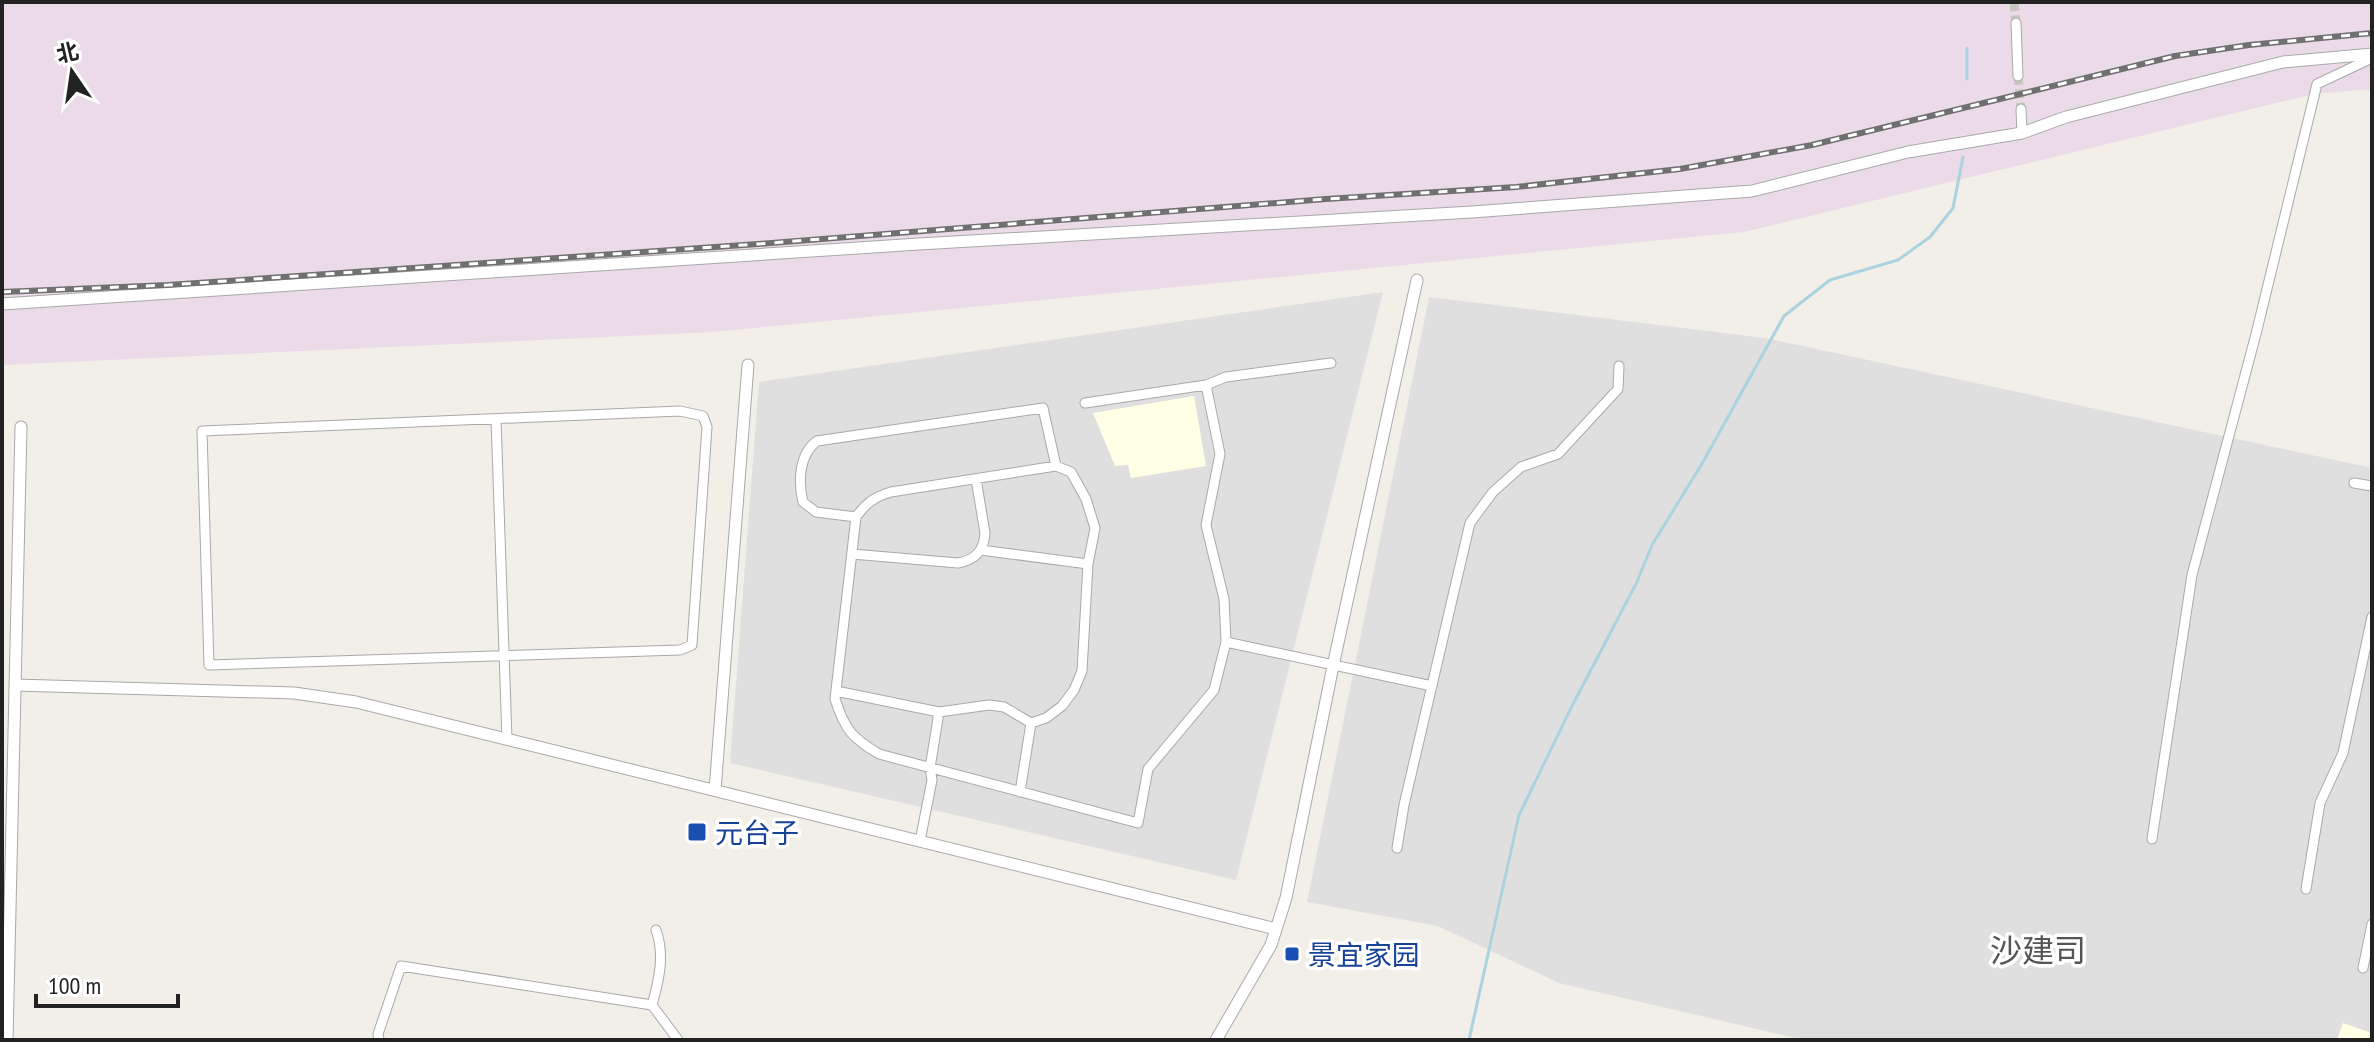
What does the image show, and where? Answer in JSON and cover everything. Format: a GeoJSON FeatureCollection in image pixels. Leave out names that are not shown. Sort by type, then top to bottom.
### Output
{"type":"FeatureCollection","features":[{"type":"Feature","properties":{"kind":"street"},"geometry":{"type":"LineString","coordinates":[[2016,23],[2018,76]]}},
{"type":"Feature","properties":{"kind":"street"},"geometry":{"type":"LineString","coordinates":[[2,304],[935,243],[1487,211],[1752,191],[1908,152],[2022,133],[2066,117],[2283,62],[2372,56]]}},
{"type":"Feature","properties":{"kind":"street"},"geometry":{"type":"LineString","coordinates":[[2152,839],[2192,575],[2256,334],[2317,84],[2372,56]]}},
{"type":"Feature","properties":{"kind":"street"},"geometry":{"type":"LineString","coordinates":[[2021,109],[2022,133]]}},
{"type":"Feature","properties":{"kind":"street"},"geometry":{"type":"LineString","coordinates":[[1216,1040],[1271,945],[1286,898],[1417,280]]}},
{"type":"Feature","properties":{"kind":"street"},"geometry":{"type":"LineString","coordinates":[[1085,403],[1206,385],[1226,377],[1331,363]]}},
{"type":"Feature","properties":{"kind":"street"},"geometry":{"type":"LineString","coordinates":[[715,790],[748,365]]}},
{"type":"Feature","properties":{"kind":"street"},"geometry":{"type":"LineString","coordinates":[[1397,848],[1470,523],[1493,492],[1521,467],[1558,454],[1567,445],[1618,389],[1619,366]]}},
{"type":"Feature","properties":{"kind":"street"},"geometry":{"type":"LineString","coordinates":[[836,691],[939,712],[989,705],[1004,707],[1031,723],[1046,718],[1062,706],[1074,690],[1082,671],[1088,564],[1095,528],[1086,499],[1071,472],[1056,466],[877,496],[865,505],[856,517],[835,699],[854,739],[879,754],[1138,823],[1148,769],[1214,690],[1226,642],[1224,599],[1206,525],[1220,454],[1206,385]]}},
{"type":"Feature","properties":{"kind":"street"},"geometry":{"type":"LineString","coordinates":[[856,517],[816,512],[803,502],[803,458],[817,441],[1043,408],[1056,466]]}},
{"type":"Feature","properties":{"kind":"street"},"geometry":{"type":"LineString","coordinates":[[680,411],[703,416],[707,427],[692,645],[680,650],[209,665],[202,431],[496,419],[680,411]]}},
{"type":"Feature","properties":{"kind":"street"},"geometry":{"type":"LineString","coordinates":[[496,419],[507,739]]}},
{"type":"Feature","properties":{"kind":"street"},"geometry":{"type":"LineString","coordinates":[[7,1040],[21,427]]}},
{"type":"Feature","properties":{"kind":"street"},"geometry":{"type":"LineString","coordinates":[[852,554],[958,563],[975,557],[981,550],[985,533],[976,479]]}},
{"type":"Feature","properties":{"kind":"street"},"geometry":{"type":"LineString","coordinates":[[2354,483],[2372,486]]}},
{"type":"Feature","properties":{"kind":"street"},"geometry":{"type":"LineString","coordinates":[[981,550],[1088,564]]}},
{"type":"Feature","properties":{"kind":"street"},"geometry":{"type":"LineString","coordinates":[[2306,889],[2320,803],[2343,753],[2372,617]]}},
{"type":"Feature","properties":{"kind":"street"},"geometry":{"type":"LineString","coordinates":[[1226,642],[1432,686]]}},
{"type":"Feature","properties":{"kind":"street"},"geometry":{"type":"LineString","coordinates":[[15,685],[294,693],[356,702],[1276,929]]}},
{"type":"Feature","properties":{"kind":"street"},"geometry":{"type":"LineString","coordinates":[[920,841],[932,780],[930,768],[939,712]]}},
{"type":"Feature","properties":{"kind":"street"},"geometry":{"type":"LineString","coordinates":[[1020,792],[1031,723]]}},
{"type":"Feature","properties":{"kind":"street"},"geometry":{"type":"LineString","coordinates":[[2363,968],[2372,924]]}},
{"type":"Feature","properties":{"kind":"street"},"geometry":{"type":"LineString","coordinates":[[652,1005],[659,978],[661,944],[656,930]]}},
{"type":"Feature","properties":{"kind":"street"},"geometry":{"type":"LineString","coordinates":[[379,1040],[378,1034],[401,966],[652,1005],[678,1040]]}},
{"type":"Feature","properties":{"kind":"shaded area"},"geometry":{"type":"Polygon","coordinates":[[[2,2],[2372,2],[2372,89],[2314,94],[1744,232],[713,332],[2,365],[2,2]]]}},
{"type":"Feature","properties":{"kind":"shaded area","name":"元台子"},"geometry":{"type":"Polygon","coordinates":[[[1383,292],[1236,880],[730,763],[759,382],[1383,292]]]}},
{"type":"Feature","properties":{"kind":"shaded area"},"geometry":{"type":"Polygon","coordinates":[[[1429,297],[1765,338],[2372,468],[2372,1040],[1804,1040],[1559,983],[1438,926],[1307,902],[1429,297]]]}},
{"type":"Feature","properties":{"kind":"shaded area"},"geometry":{"type":"Polygon","coordinates":[[[1194,396],[1206,466],[1131,478],[1128,465],[1115,466],[1093,413],[1194,396]]]}},
{"type":"Feature","properties":{"kind":"shaded area"},"geometry":{"type":"Polygon","coordinates":[[[2343,1023],[2372,1033],[2372,1040],[2337,1040],[2343,1023]]]}},
{"type":"Feature","properties":{"kind":"waterway"},"geometry":{"type":"LineString","coordinates":[[1967,48],[1967,79]]}},
{"type":"Feature","properties":{"kind":"waterway"},"geometry":{"type":"LineString","coordinates":[[1469,1040],[1519,815],[1636,584],[1652,545],[1703,462],[1784,316],[1830,280],[1898,260],[1930,237],[1953,208],[1963,157]]}},
{"type":"Feature","properties":{"kind":"tunnel"},"geometry":{"type":"LineString","coordinates":[[2014,2],[2016,23]]}},
{"type":"Feature","properties":{"kind":"tunnel"},"geometry":{"type":"LineString","coordinates":[[2018,76],[2021,109]]}},
{"type":"Feature","properties":{"kind":"railway"},"geometry":{"type":"LineString","coordinates":[[2,292],[168,285],[1516,187],[1680,169],[1812,145],[2175,56],[2372,33]]}},
{"type":"Feature","properties":{"kind":"place","name":"元台子"},"geometry":{"type":"Point","coordinates":[697,832]}},
{"type":"Feature","properties":{"kind":"place","name":"景宜家园"},"geometry":{"type":"Point","coordinates":[1292,954]}},
{"type":"Feature","properties":{"kind":"district","name":"沙建司"},"geometry":{"type":"Point","coordinates":[2038,950]}}]}
